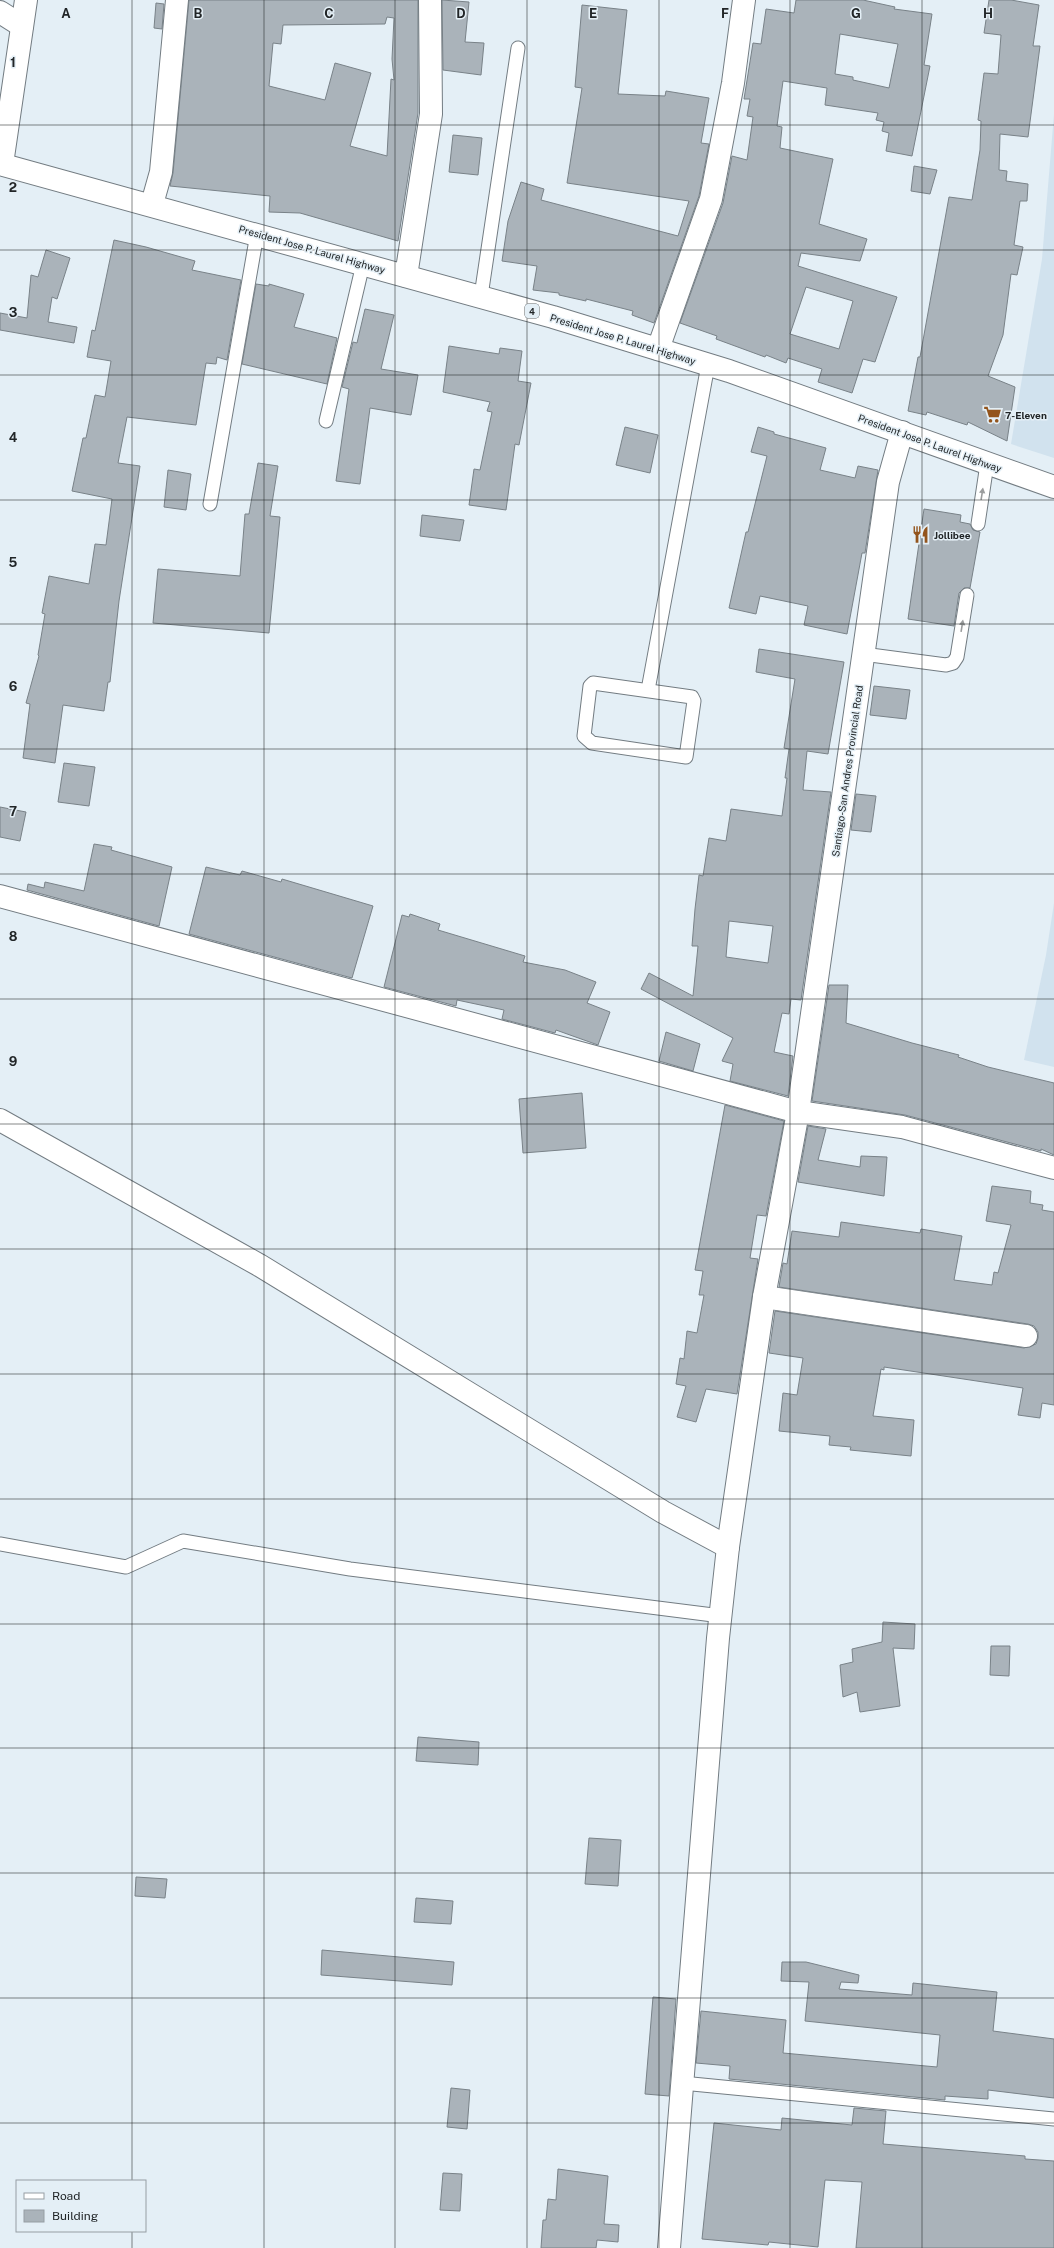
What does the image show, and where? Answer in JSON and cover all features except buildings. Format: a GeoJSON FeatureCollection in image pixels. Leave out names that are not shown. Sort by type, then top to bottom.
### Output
{"type":"FeatureCollection","features":[{"type":"Feature","properties":{"kind":"main road"},"geometry":{"type":"LineString","coordinates":[[1,164],[26,0]]}},
{"type":"Feature","properties":{"kind":"main road"},"geometry":{"type":"LineString","coordinates":[[152,204],[161,172],[177,0]]}},
{"type":"Feature","properties":{"kind":"main road"},"geometry":{"type":"LineString","coordinates":[[406,276],[431,114],[430,0]]}},
{"type":"Feature","properties":{"kind":"main road"},"geometry":{"type":"LineString","coordinates":[[658,349],[711,199],[733,83],[744,0]]}},
{"type":"Feature","properties":{"kind":"main road"},"geometry":{"type":"LineString","coordinates":[[0,12],[22,26]]}},
{"type":"Feature","properties":{"kind":"main road","name":"President Jose P. Laurel Highway"},"geometry":{"type":"LineString","coordinates":[[1,164],[152,204],[481,296],[658,349],[902,432],[1054,487]]}},
{"type":"Feature","properties":{"kind":"main road","name":"Santiago-San Andres Provincial Road"},"geometry":{"type":"LineString","coordinates":[[669,2248],[728,1547],[764,1296],[798,1112],[888,482],[902,432]]}},
{"type":"Feature","properties":{"kind":"main road"},"geometry":{"type":"LineString","coordinates":[[0,896],[798,1112],[902,1127],[1054,1168]]}},
{"type":"Feature","properties":{"kind":"main road"},"geometry":{"type":"LineString","coordinates":[[0,1120],[259,1265],[663,1512],[728,1547]]}},
{"type":"Feature","properties":{"kind":"main road"},"geometry":{"type":"LineString","coordinates":[[764,1296],[1026,1336]]}},
{"type":"Feature","properties":{"kind":"lane"},"geometry":{"type":"LineString","coordinates":[[481,296],[518,48]]}},
{"type":"Feature","properties":{"kind":"lane"},"geometry":{"type":"LineString","coordinates":[[210,504],[257,234]]}},
{"type":"Feature","properties":{"kind":"lane"},"geometry":{"type":"LineString","coordinates":[[326,421],[363,264]]}},
{"type":"Feature","properties":{"kind":"lane"},"geometry":{"type":"LineString","coordinates":[[648,690],[708,365]]}},
{"type":"Feature","properties":{"kind":"lane"},"geometry":{"type":"LineString","coordinates":[[978,524],[987,464]]}},
{"type":"Feature","properties":{"kind":"lane"},"geometry":{"type":"LineString","coordinates":[[863,654],[946,665],[953,663],[957,657],[967,595]]}},
{"type":"Feature","properties":{"kind":"lane"},"geometry":{"type":"LineString","coordinates":[[593,683],[648,690],[689,696],[694,701],[686,756],[592,743],[584,736],[590,686],[593,683]]}},
{"type":"Feature","properties":{"kind":"lane"},"geometry":{"type":"LineString","coordinates":[[0,1544],[126,1566],[183,1541],[350,1569],[721,1616]]}},
{"type":"Feature","properties":{"kind":"lane"},"geometry":{"type":"LineString","coordinates":[[682,2083],[1054,2119]]}},
{"type":"Feature","properties":{"kind":"shaded area"},"geometry":{"type":"Polygon","coordinates":[[[1054,114],[1054,458],[1011,444],[1042,259],[1054,114]]]}},
{"type":"Feature","properties":{"kind":"shaded area"},"geometry":{"type":"Polygon","coordinates":[[[1054,903],[1054,1067],[1024,1060],[1046,955],[1054,903]]]}},
{"type":"Feature","properties":{"kind":"place","name":"7-Eleven"},"geometry":{"type":"Point","coordinates":[992,415]}},
{"type":"Feature","properties":{"kind":"place","name":"Jollibee"},"geometry":{"type":"Point","coordinates":[921,535]}}]}
